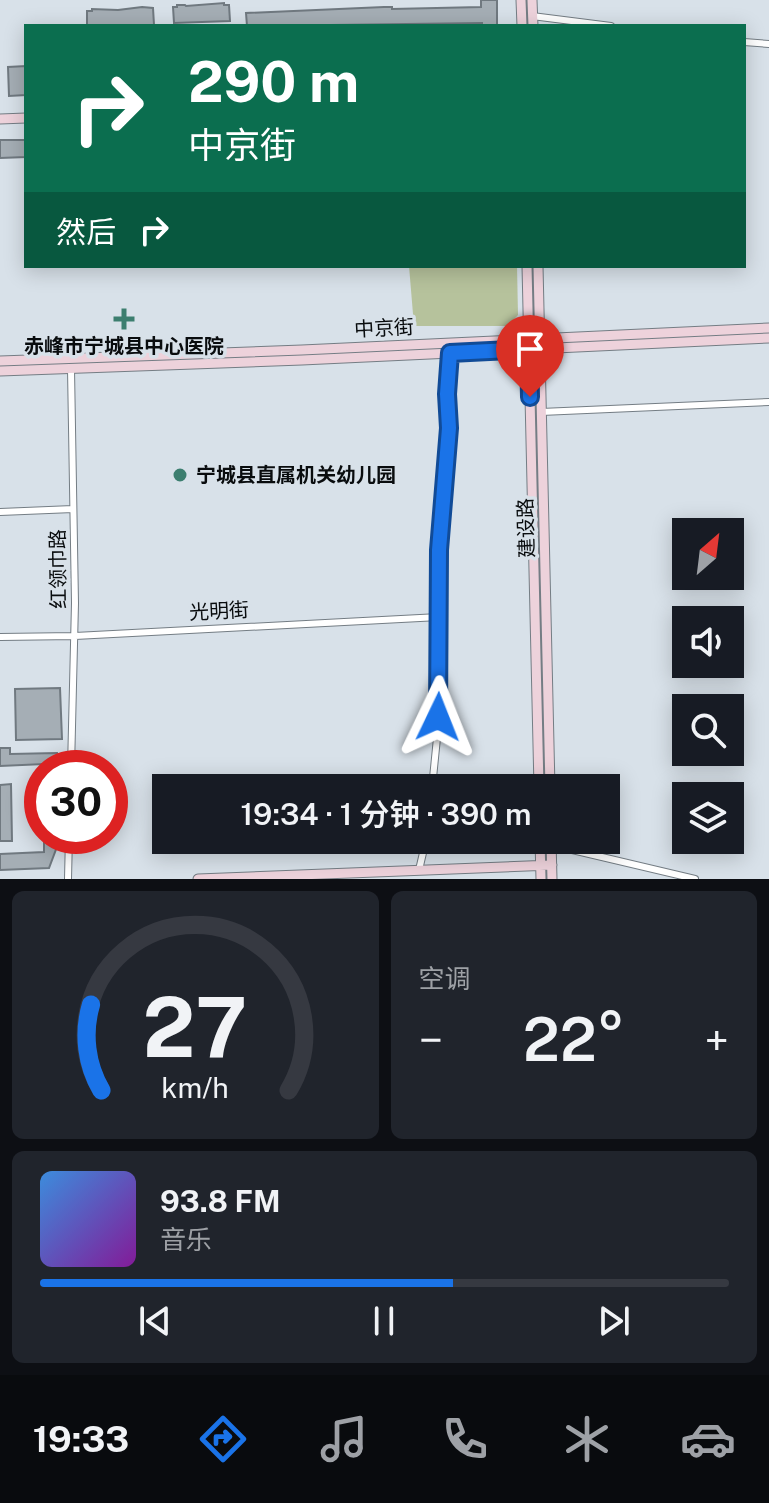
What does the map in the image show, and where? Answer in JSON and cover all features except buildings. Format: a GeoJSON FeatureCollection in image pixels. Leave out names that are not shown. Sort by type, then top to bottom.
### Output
{"type":"FeatureCollection","features":[{"type":"Feature","properties":{"kind":"main road"},"geometry":{"type":"LineString","coordinates":[[521,0],[522,24]]}},
{"type":"Feature","properties":{"kind":"main road"},"geometry":{"type":"LineString","coordinates":[[532,0],[532,21]]}},
{"type":"Feature","properties":{"kind":"main road"},"geometry":{"type":"LineString","coordinates":[[0,119],[24,118]]}},
{"type":"Feature","properties":{"kind":"main road","name":"建设路"},"geometry":{"type":"LineString","coordinates":[[527,268],[541,412],[550,774]]}},
{"type":"Feature","properties":{"kind":"main road","name":"建设路"},"geometry":{"type":"LineString","coordinates":[[538,268],[534,344],[539,774]]}},
{"type":"Feature","properties":{"kind":"main road","name":"中京街"},"geometry":{"type":"LineString","coordinates":[[0,371],[450,353],[534,344],[769,328]]}},
{"type":"Feature","properties":{"kind":"main road","name":"中京街"},"geometry":{"type":"LineString","coordinates":[[0,361],[769,338]]}},
{"type":"Feature","properties":{"kind":"main road"},"geometry":{"type":"LineString","coordinates":[[543,854],[552,879]]}},
{"type":"Feature","properties":{"kind":"main road"},"geometry":{"type":"LineString","coordinates":[[541,879],[548,854]]}},
{"type":"Feature","properties":{"kind":"main road"},"geometry":{"type":"LineString","coordinates":[[198,879],[546,865]]}},
{"type":"Feature","properties":{"kind":"street"},"geometry":{"type":"LineString","coordinates":[[532,21],[579,24]]}},
{"type":"Feature","properties":{"kind":"street"},"geometry":{"type":"LineString","coordinates":[[746,42],[769,44]]}},
{"type":"Feature","properties":{"kind":"street"},"geometry":{"type":"LineString","coordinates":[[433,774],[438,724],[439,550],[449,428],[447,394],[450,353]]}},
{"type":"Feature","properties":{"kind":"street","name":"红领巾路"},"geometry":{"type":"LineString","coordinates":[[71,369],[75,636],[72,750]]}},
{"type":"Feature","properties":{"kind":"street"},"geometry":{"type":"LineString","coordinates":[[541,412],[769,402]]}},
{"type":"Feature","properties":{"kind":"street"},"geometry":{"type":"LineString","coordinates":[[0,512],[73,509]]}},
{"type":"Feature","properties":{"kind":"street","name":"光明街"},"geometry":{"type":"LineString","coordinates":[[0,637],[75,636],[439,617]]}},
{"type":"Feature","properties":{"kind":"street"},"geometry":{"type":"LineString","coordinates":[[68,879],[69,854]]}},
{"type":"Feature","properties":{"kind":"street"},"geometry":{"type":"LineString","coordinates":[[419,870],[423,854]]}},
{"type":"Feature","properties":{"kind":"street"},"geometry":{"type":"LineString","coordinates":[[598,854],[695,879]]}},
{"type":"Feature","properties":{"kind":"green space"},"geometry":{"type":"Polygon","coordinates":[[[409,268],[517,268],[518,315],[508,326],[414,326],[409,268]]]}},
{"type":"Feature","properties":{"kind":"place","name":"赤峰市宁城县中心医院"},"geometry":{"type":"Point","coordinates":[124,319]}},
{"type":"Feature","properties":{"kind":"place","name":"宁城县直属机关幼儿园"},"geometry":{"type":"Point","coordinates":[180,475]}},
{"type":"Feature","properties":{"kind":"route"},"geometry":{"type":"LineString","coordinates":[[438,717],[439,550],[449,428],[447,394],[450,353],[529,349],[530,397]]}}]}
